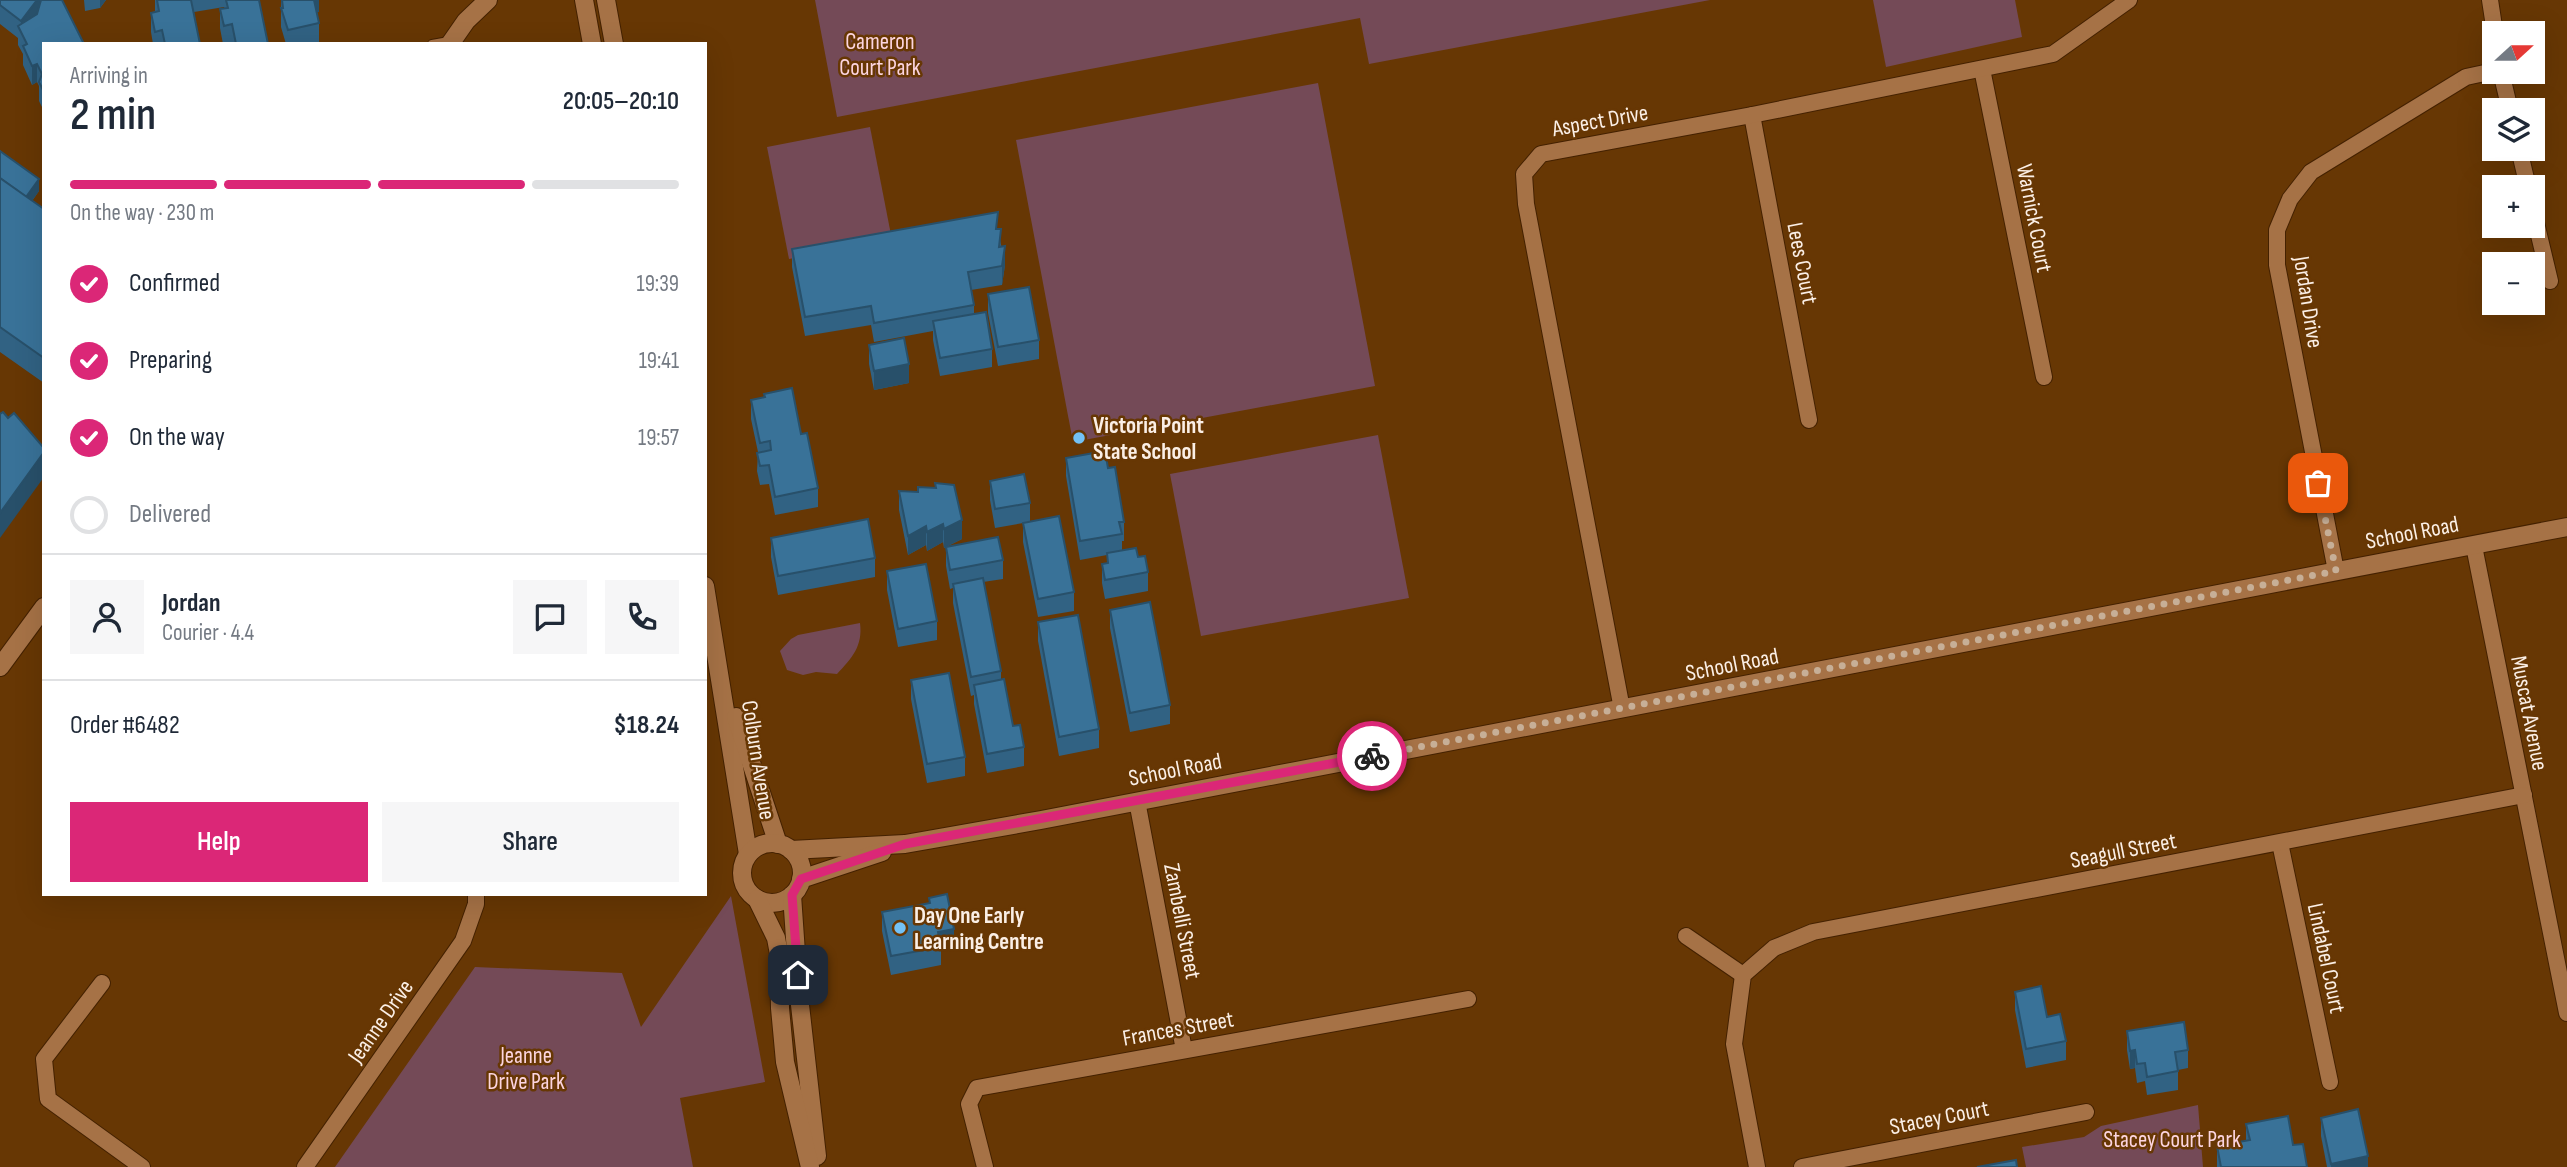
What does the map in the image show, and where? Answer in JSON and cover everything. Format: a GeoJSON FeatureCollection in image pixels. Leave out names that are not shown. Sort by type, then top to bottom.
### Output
{"type":"FeatureCollection","features":[{"type":"Feature","properties":{"kind":"street"},"geometry":{"type":"LineString","coordinates":[[466,21],[474,0]]}},
{"type":"Feature","properties":{"kind":"street"},"geometry":{"type":"LineString","coordinates":[[451,42],[466,21],[488,0]]}},
{"type":"Feature","properties":{"kind":"street"},"geometry":{"type":"LineString","coordinates":[[584,0],[592,42]]}},
{"type":"Feature","properties":{"kind":"street"},"geometry":{"type":"LineString","coordinates":[[606,0],[614,42]]}},
{"type":"Feature","properties":{"kind":"street","name":"Aspect Drive"},"geometry":{"type":"LineString","coordinates":[[1622,709],[1525,204],[1524,174],[1541,154],[1752,115],[2053,54],[2129,0]]}},
{"type":"Feature","properties":{"kind":"street"},"geometry":{"type":"LineString","coordinates":[[2490,0],[2493,21]]}},
{"type":"Feature","properties":{"kind":"street","name":"Warnick Court"},"geometry":{"type":"LineString","coordinates":[[1982,69],[2044,377]]}},
{"type":"Feature","properties":{"kind":"street","name":"Jordan Drive"},"geometry":{"type":"LineString","coordinates":[[2336,571],[2277,265],[2277,230],[2290,199],[2311,172],[2466,78],[2482,74]]}},
{"type":"Feature","properties":{"kind":"street","name":"Lees Court"},"geometry":{"type":"LineString","coordinates":[[1752,115],[1809,420]]}},
{"type":"Feature","properties":{"kind":"street"},"geometry":{"type":"LineString","coordinates":[[2540,238],[2550,281]]}},
{"type":"Feature","properties":{"kind":"street","name":"School Road"},"geometry":{"type":"LineString","coordinates":[[801,879],[905,844],[2567,527]]}},
{"type":"Feature","properties":{"kind":"street","name":"Muscat Avenue"},"geometry":{"type":"LineString","coordinates":[[2474,545],[2524,795],[2562,955],[2567,1013]]}},
{"type":"Feature","properties":{"kind":"street","name":"Colburn Avenue"},"geometry":{"type":"LineString","coordinates":[[707,597],[748,854],[742,873],[744,884],[749,893],[757,899],[776,938],[785,1062],[810,1167]]}},
{"type":"Feature","properties":{"kind":"street"},"geometry":{"type":"LineString","coordinates":[[0,667],[42,610]]}},
{"type":"Feature","properties":{"kind":"street","name":"Colburn Avenue"},"geometry":{"type":"LineString","coordinates":[[721,674],[784,847],[799,863],[801,879]]}},
{"type":"Feature","properties":{"kind":"street","name":"Seagull Street"},"geometry":{"type":"LineString","coordinates":[[1743,975],[1774,948],[1813,932],[2524,795]]}},
{"type":"Feature","properties":{"kind":"street","name":"Zambelli Street"},"geometry":{"type":"LineString","coordinates":[[1137,801],[1184,1049]]}},
{"type":"Feature","properties":{"kind":"street","name":"Lindabel Court"},"geometry":{"type":"LineString","coordinates":[[2280,843],[2330,1082]]}},
{"type":"Feature","properties":{"kind":"street","name":"School Road"},"geometry":{"type":"LineString","coordinates":[[784,847],[905,844]]}},
{"type":"Feature","properties":{"kind":"street","name":"Colburn Avenue"},"geometry":{"type":"LineString","coordinates":[[748,854],[762,845],[784,847]]}},
{"type":"Feature","properties":{"kind":"street"},"geometry":{"type":"LineString","coordinates":[[801,879],[792,895],[799,996],[818,1167]]}},
{"type":"Feature","properties":{"kind":"street"},"geometry":{"type":"LineString","coordinates":[[757,899],[775,903],[792,895]]}},
{"type":"Feature","properties":{"kind":"street","name":"Jeanne Drive"},"geometry":{"type":"LineString","coordinates":[[305,1167],[463,941],[476,904],[476,896]]}},
{"type":"Feature","properties":{"kind":"street"},"geometry":{"type":"LineString","coordinates":[[1686,936],[1743,975],[1734,1044],[1758,1167]]}},
{"type":"Feature","properties":{"kind":"street"},"geometry":{"type":"LineString","coordinates":[[102,982],[44,1059],[48,1100],[142,1167]]}},
{"type":"Feature","properties":{"kind":"street","name":"Frances Street"},"geometry":{"type":"LineString","coordinates":[[985,1167],[969,1104],[977,1088],[1468,999]]}},
{"type":"Feature","properties":{"kind":"street","name":"Stacey Court"},"geometry":{"type":"LineString","coordinates":[[1802,1167],[2086,1112]]}},
{"type":"Feature","properties":{"kind":"green space","name":"Cameron Court Park"},"geometry":{"type":"Polygon","coordinates":[[[815,0],[1710,0],[1369,64],[1360,18],[837,117],[815,0]]]}},
{"type":"Feature","properties":{"kind":"green space"},"geometry":{"type":"Polygon","coordinates":[[[1873,0],[2015,0],[2022,37],[1886,67],[1873,0]]]}},
{"type":"Feature","properties":{"kind":"green space"},"geometry":{"type":"Polygon","coordinates":[[[1318,83],[1375,386],[1073,442],[1016,140],[1318,83]]]}},
{"type":"Feature","properties":{"kind":"green space"},"geometry":{"type":"Polygon","coordinates":[[[870,127],[892,240],[789,259],[767,147],[870,127]]]}},
{"type":"Feature","properties":{"kind":"green space"},"geometry":{"type":"Polygon","coordinates":[[[1378,435],[1409,598],[1201,636],[1170,474],[1378,435]]]}},
{"type":"Feature","properties":{"kind":"green space"},"geometry":{"type":"Polygon","coordinates":[[[860,623],[858,645],[837,674],[816,672],[803,675],[787,670],[780,651],[791,639],[798,635],[860,623]]]}},
{"type":"Feature","properties":{"kind":"green space","name":"Jeanne Drive Park"},"geometry":{"type":"Polygon","coordinates":[[[731,896],[765,1082],[680,1098],[693,1167],[335,1167],[475,967],[622,973],[641,1027],[731,896]]]}},
{"type":"Feature","properties":{"kind":"green space","name":"Stacey Court Park"},"geometry":{"type":"Polygon","coordinates":[[[2198,1105],[2203,1167],[2026,1167],[2022,1147],[2084,1137],[2101,1126],[2198,1105]]]}},
{"type":"Feature","properties":{"kind":"building"},"geometry":{"type":"Polygon","coordinates":[[[0,0],[37,0],[21,21],[0,5],[0,0]]]}},
{"type":"Feature","properties":{"kind":"building"},"geometry":{"type":"Polygon","coordinates":[[[41,0],[62,0],[83,42],[42,42],[42,74],[37,64],[32,66],[23,46],[27,44],[18,26],[37,14],[41,0]]]}},
{"type":"Feature","properties":{"kind":"building"},"geometry":{"type":"Polygon","coordinates":[[[157,0],[191,0],[200,42],[165,42],[162,30],[155,32],[151,13],[159,11],[157,0]]]}},
{"type":"Feature","properties":{"kind":"building"},"geometry":{"type":"Polygon","coordinates":[[[226,0],[259,0],[268,42],[236,42],[232,24],[224,26],[220,9],[228,8],[226,0]]]}},
{"type":"Feature","properties":{"kind":"building"},"geometry":{"type":"Polygon","coordinates":[[[282,0],[314,0],[319,23],[288,30],[281,8],[282,0]]]}},
{"type":"Feature","properties":{"kind":"building"},"geometry":{"type":"Polygon","coordinates":[[[0,151],[39,179],[26,197],[0,178],[0,151]]]}},
{"type":"Feature","properties":{"kind":"building"},"geometry":{"type":"Polygon","coordinates":[[[0,178],[42,208],[42,357],[0,327],[0,178]]]}},
{"type":"Feature","properties":{"kind":"building"},"geometry":{"type":"Polygon","coordinates":[[[998,212],[996,229],[1001,229],[999,247],[1005,246],[1002,266],[968,272],[974,305],[874,323],[871,306],[805,317],[792,249],[998,212]]]}},
{"type":"Feature","properties":{"kind":"building"},"geometry":{"type":"Polygon","coordinates":[[[1029,287],[1039,340],[998,347],[988,294],[1029,287]]]}},
{"type":"Feature","properties":{"kind":"building"},"geometry":{"type":"Polygon","coordinates":[[[986,312],[992,349],[940,358],[933,321],[986,312]]]}},
{"type":"Feature","properties":{"kind":"building"},"geometry":{"type":"Polygon","coordinates":[[[904,338],[909,364],[874,371],[869,345],[904,338]]]}},
{"type":"Feature","properties":{"kind":"building"},"geometry":{"type":"Polygon","coordinates":[[[792,388],[801,434],[807,433],[818,488],[775,497],[769,465],[760,466],[757,453],[771,450],[770,441],[760,443],[751,400],[765,397],[764,394],[792,388]]]}},
{"type":"Feature","properties":{"kind":"building"},"geometry":{"type":"Polygon","coordinates":[[[3,412],[8,418],[14,413],[42,446],[42,455],[0,513],[0,414],[3,412]]]}},
{"type":"Feature","properties":{"kind":"building"},"geometry":{"type":"Polygon","coordinates":[[[1105,451],[1108,468],[1115,467],[1124,522],[1119,522],[1122,534],[1080,541],[1066,458],[1105,451]]]}},
{"type":"Feature","properties":{"kind":"building"},"geometry":{"type":"Polygon","coordinates":[[[1024,474],[1030,503],[995,509],[990,481],[1024,474]]]}},
{"type":"Feature","properties":{"kind":"building"},"geometry":{"type":"Polygon","coordinates":[[[935,483],[954,485],[962,520],[944,529],[943,524],[927,532],[926,526],[908,536],[899,491],[918,492],[918,487],[936,488],[935,483]]]}},
{"type":"Feature","properties":{"kind":"building"},"geometry":{"type":"Polygon","coordinates":[[[1059,516],[1074,592],[1038,599],[1023,523],[1059,516]]]}},
{"type":"Feature","properties":{"kind":"building"},"geometry":{"type":"Polygon","coordinates":[[[868,519],[875,558],[778,576],[771,538],[868,519]]]}},
{"type":"Feature","properties":{"kind":"building"},"geometry":{"type":"Polygon","coordinates":[[[998,537],[1003,560],[950,570],[946,547],[998,537]]]}},
{"type":"Feature","properties":{"kind":"building"},"geometry":{"type":"Polygon","coordinates":[[[1136,548],[1138,557],[1145,556],[1148,572],[1105,580],[1102,564],[1108,563],[1107,553],[1136,548]]]}},
{"type":"Feature","properties":{"kind":"building"},"geometry":{"type":"Polygon","coordinates":[[[926,564],[937,621],[898,629],[887,571],[926,564]]]}},
{"type":"Feature","properties":{"kind":"building"},"geometry":{"type":"Polygon","coordinates":[[[983,578],[1001,671],[971,677],[953,584],[983,578]]]}},
{"type":"Feature","properties":{"kind":"building"},"geometry":{"type":"Polygon","coordinates":[[[1150,602],[1170,705],[1130,713],[1110,610],[1150,602]]]}},
{"type":"Feature","properties":{"kind":"building"},"geometry":{"type":"Polygon","coordinates":[[[1078,615],[1099,729],[1059,737],[1038,622],[1078,615]]]}},
{"type":"Feature","properties":{"kind":"building"},"geometry":{"type":"Polygon","coordinates":[[[949,673],[965,757],[927,764],[911,680],[949,673]]]}},
{"type":"Feature","properties":{"kind":"building"},"geometry":{"type":"Polygon","coordinates":[[[1004,679],[1013,726],[1020,725],[1024,747],[987,754],[974,685],[1004,679]]]}},
{"type":"Feature","properties":{"kind":"building"},"geometry":{"type":"Polygon","coordinates":[[[947,894],[954,929],[938,932],[941,947],[891,956],[882,912],[930,903],[929,898],[947,894]]]}},
{"type":"Feature","properties":{"kind":"building"},"geometry":{"type":"Polygon","coordinates":[[[2041,986],[2047,1017],[2060,1014],[2066,1041],[2026,1049],[2015,992],[2041,986]]]}},
{"type":"Feature","properties":{"kind":"building"},"geometry":{"type":"Polygon","coordinates":[[[2184,1022],[2188,1050],[2175,1052],[2178,1071],[2147,1077],[2145,1063],[2137,1064],[2135,1050],[2130,1051],[2127,1031],[2184,1022]]]}},
{"type":"Feature","properties":{"kind":"building"},"geometry":{"type":"Polygon","coordinates":[[[2358,1109],[2368,1156],[2331,1164],[2321,1118],[2358,1109]]]}},
{"type":"Feature","properties":{"kind":"building"},"geometry":{"type":"Polygon","coordinates":[[[2288,1116],[2293,1145],[2303,1144],[2307,1167],[2221,1167],[2217,1146],[2250,1140],[2246,1124],[2288,1116]]]}},
{"type":"Feature","properties":{"kind":"building"},"geometry":{"type":"Polygon","coordinates":[[[2016,1160],[2017,1167],[1977,1167],[2016,1160]]]}},
{"type":"Feature","properties":{"kind":"way so far"},"geometry":{"type":"LineString","coordinates":[[1372,756],[2336,571],[2318,483]]}},
{"type":"Feature","properties":{"kind":"place","name":"Victoria Point State School"},"geometry":{"type":"Point","coordinates":[1079,438]}},
{"type":"Feature","properties":{"kind":"place","name":"Day One Early Learning Centre"},"geometry":{"type":"Point","coordinates":[900,928]}},
{"type":"Feature","properties":{"kind":"route"},"geometry":{"type":"LineString","coordinates":[[798,975],[792,895],[801,879],[905,844],[1372,756]]}}]}
